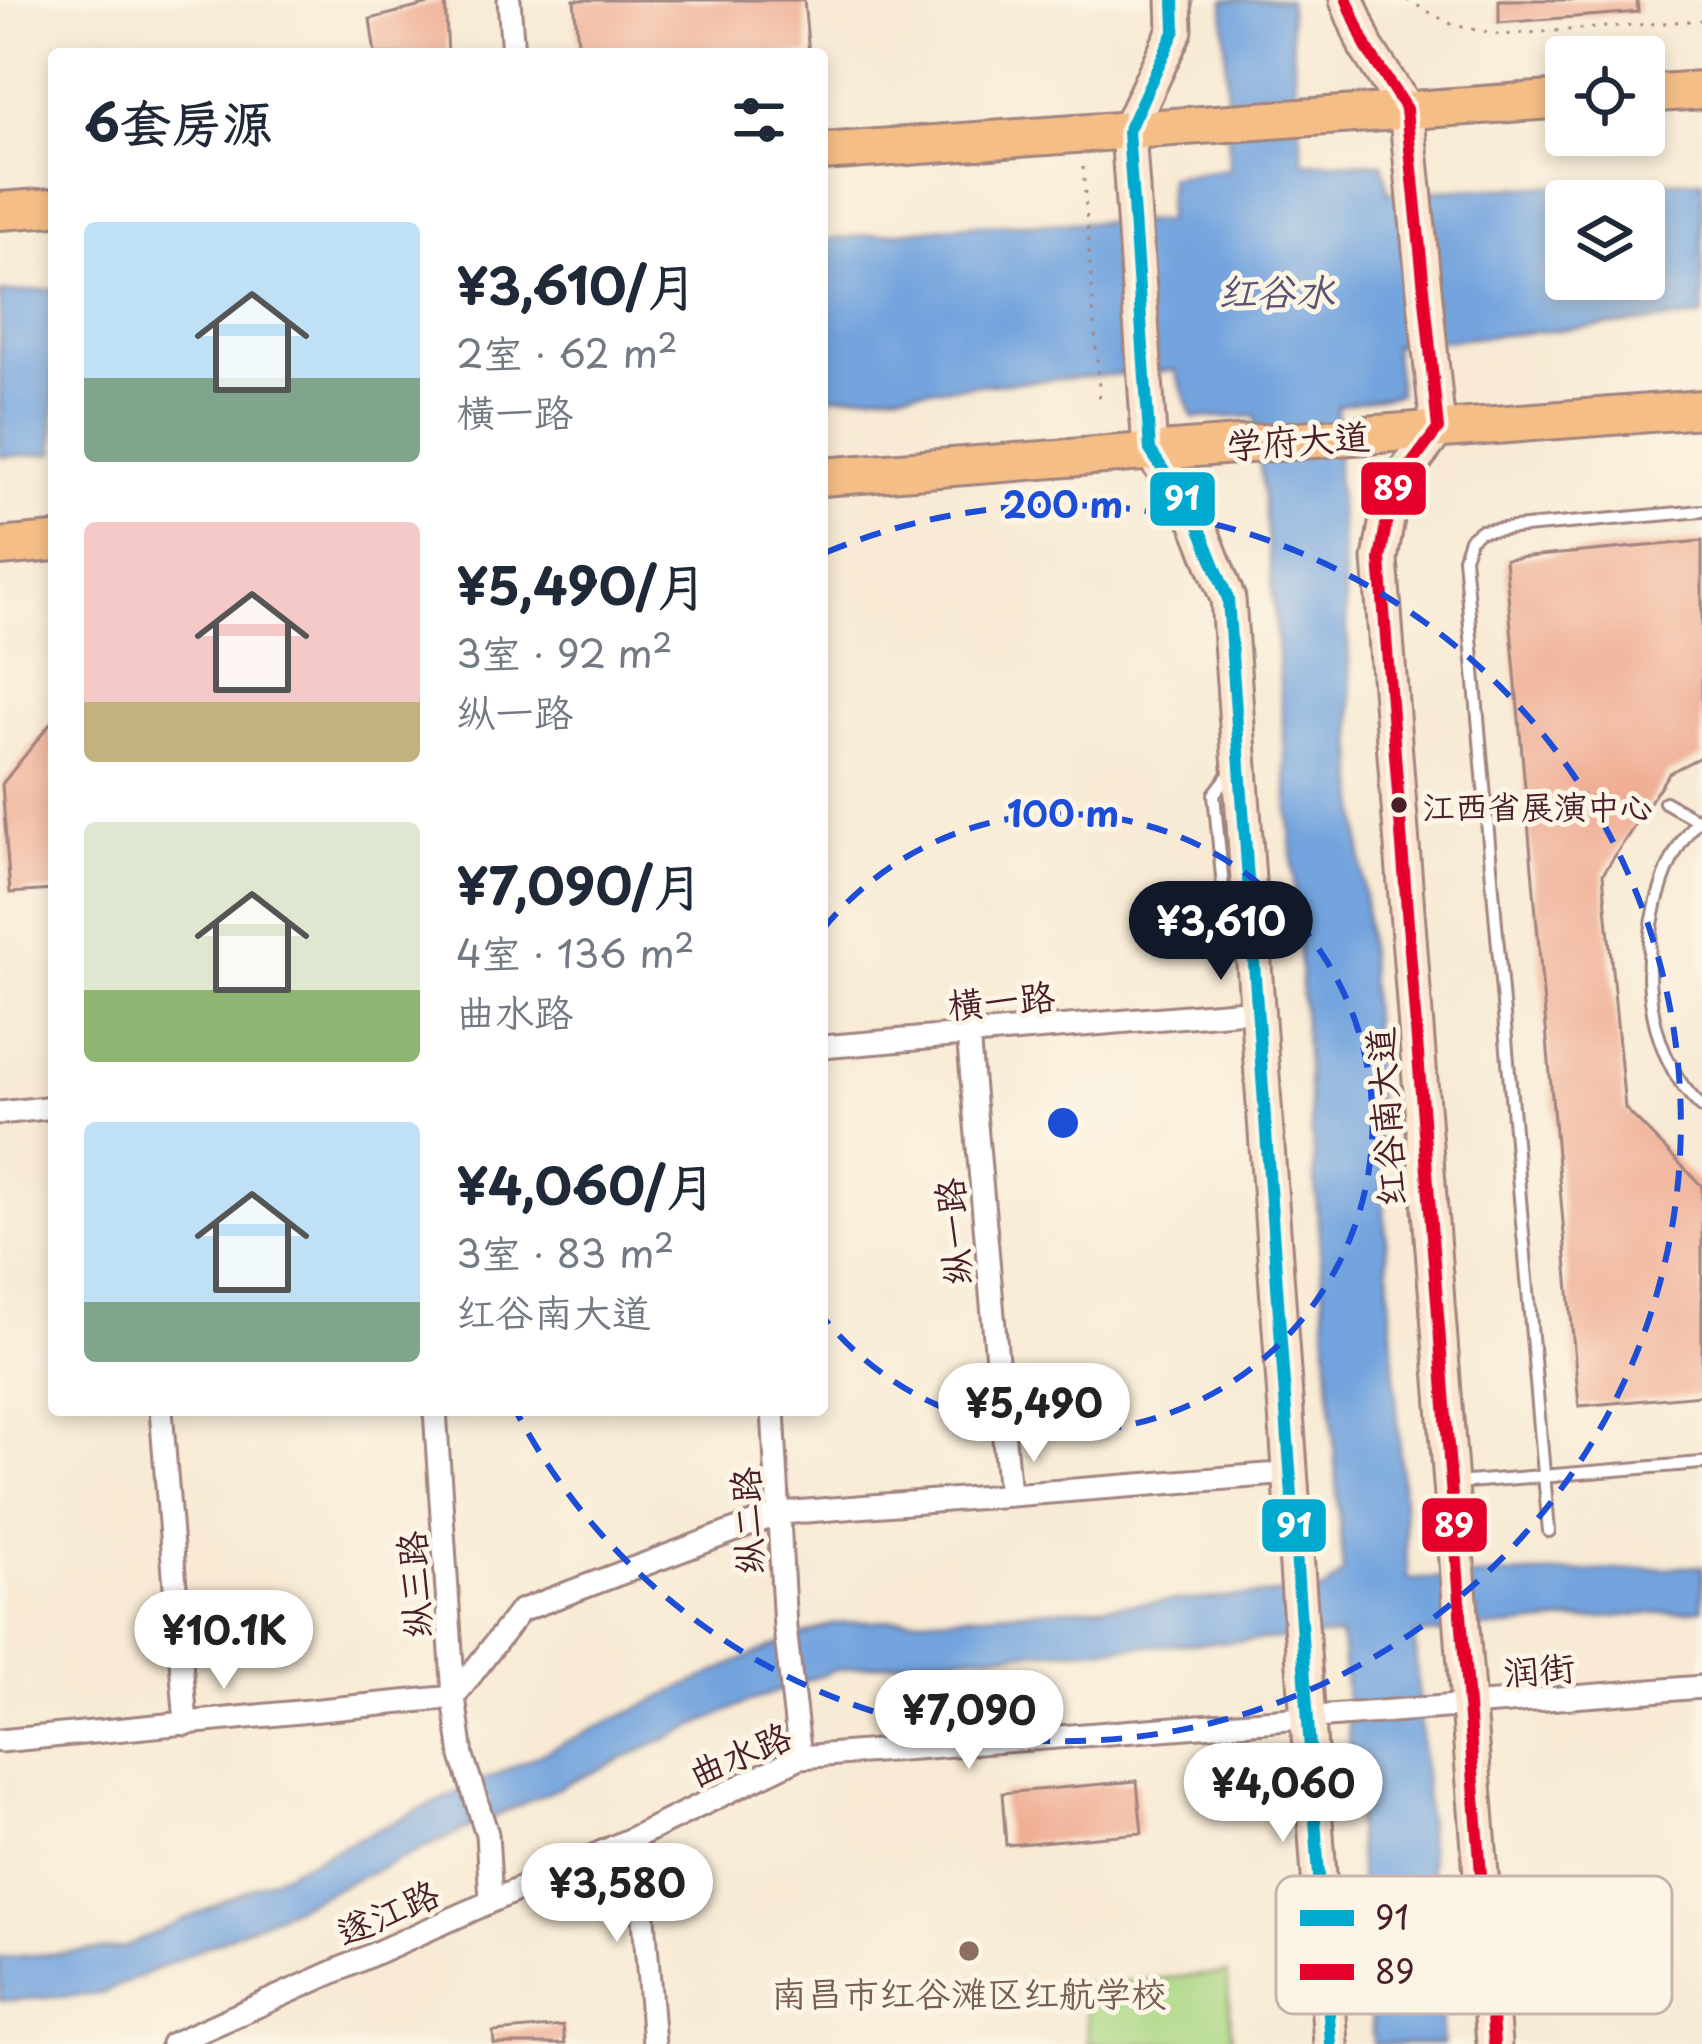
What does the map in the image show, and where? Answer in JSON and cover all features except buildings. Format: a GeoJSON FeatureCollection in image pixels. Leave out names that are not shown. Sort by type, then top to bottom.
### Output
{"type":"FeatureCollection","features":[{"type":"Feature","properties":{"kind":"main road"},"geometry":{"type":"LineString","coordinates":[[1174,0],[1175,31],[1128,131],[1150,450],[1197,521],[1228,599],[1321,1876]]}},
{"type":"Feature","properties":{"kind":"main road"},"geometry":{"type":"LineString","coordinates":[[1347,0],[1366,47],[1406,109],[1417,172],[1438,429]]}},
{"type":"Feature","properties":{"kind":"main road"},"geometry":{"type":"LineString","coordinates":[[1665,93],[1702,90]]}},
{"type":"Feature","properties":{"kind":"main road"},"geometry":{"type":"LineString","coordinates":[[828,152],[1545,100]]}},
{"type":"Feature","properties":{"kind":"main road"},"geometry":{"type":"LineString","coordinates":[[6,209],[48,207]]}},
{"type":"Feature","properties":{"kind":"main road","name":"学府大道"},"geometry":{"type":"LineString","coordinates":[[828,477],[1702,409]]}},
{"type":"Feature","properties":{"kind":"main road","name":"红谷南大道"},"geometry":{"type":"LineString","coordinates":[[1438,429],[1392,490],[1380,559],[1480,1876]]}},
{"type":"Feature","properties":{"kind":"main road"},"geometry":{"type":"LineString","coordinates":[[2,547],[48,543]]}},
{"type":"Feature","properties":{"kind":"main road"},"geometry":{"type":"LineString","coordinates":[[1329,2014],[1331,2044]]}},
{"type":"Feature","properties":{"kind":"main road","name":"红谷南大道"},"geometry":{"type":"LineString","coordinates":[[1491,2014],[1493,2044]]}},
{"type":"Feature","properties":{"kind":"street"},"geometry":{"type":"LineString","coordinates":[[509,0],[513,48]]}},
{"type":"Feature","properties":{"kind":"street","name":"横一路"},"geometry":{"type":"LineString","coordinates":[[828,1046],[1258,1010]]}},
{"type":"Feature","properties":{"kind":"street","name":"纵一路"},"geometry":{"type":"LineString","coordinates":[[968,1034],[1009,1496]]}},
{"type":"Feature","properties":{"kind":"street"},"geometry":{"type":"LineString","coordinates":[[0,1113],[48,1108]]}},
{"type":"Feature","properties":{"kind":"street"},"geometry":{"type":"LineString","coordinates":[[161,1416],[185,1724]]}},
{"type":"Feature","properties":{"kind":"street","name":"纵三路"},"geometry":{"type":"LineString","coordinates":[[435,1416],[454,1697],[462,1756],[487,1834],[491,1900]]}},
{"type":"Feature","properties":{"kind":"street","name":"纵二路"},"geometry":{"type":"LineString","coordinates":[[773,1416],[790,1697],[800,1756]]}},
{"type":"Feature","properties":{"kind":"street"},"geometry":{"type":"LineString","coordinates":[[0,1741],[454,1697],[520,1611],[781,1513],[1292,1473]]}},
{"type":"Feature","properties":{"kind":"street","name":"润街"},"geometry":{"type":"LineString","coordinates":[[1311,1717],[1702,1688]]}},
{"type":"Feature","properties":{"kind":"street","name":"曲水路"},"geometry":{"type":"LineString","coordinates":[[631,1839],[800,1756],[1311,1717]]}},
{"type":"Feature","properties":{"kind":"street"},"geometry":{"type":"LineString","coordinates":[[631,1839],[641,1881],[654,2044]]}},
{"type":"Feature","properties":{"kind":"street","name":"遂江路"},"geometry":{"type":"LineString","coordinates":[[172,2044],[631,1839]]}},
{"type":"Feature","properties":{"kind":"lane"},"geometry":{"type":"LineString","coordinates":[[1549,1531],[1464,557],[1470,539],[1497,528],[1702,511]]}},
{"type":"Feature","properties":{"kind":"lane"},"geometry":{"type":"LineString","coordinates":[[1665,802],[1700,818],[1675,855],[1652,920],[1651,981],[1673,1077],[1702,1107]]}},
{"type":"Feature","properties":{"kind":"lane"},"geometry":{"type":"LineString","coordinates":[[1451,1484],[1702,1463]]}},
{"type":"Feature","properties":{"kind":"path"},"geometry":{"type":"LineString","coordinates":[[1407,0],[1454,25],[1500,35],[1702,20]]}},
{"type":"Feature","properties":{"kind":"path"},"geometry":{"type":"LineString","coordinates":[[1083,167],[1100,402]]}},
{"type":"Feature","properties":{"kind":"green space"},"geometry":{"type":"Polygon","coordinates":[[[1227,1973],[1232,2044],[1088,2044],[1084,1985],[1227,1973]]]}},
{"type":"Feature","properties":{"kind":"water","name":"红谷水"},"geometry":{"type":"Polygon","coordinates":[[[1224,0],[1288,0],[1303,162],[1382,163],[1388,192],[1545,186],[1545,300],[1665,300],[1665,181],[1702,180],[1702,317],[1393,345],[1399,394],[1337,406],[1337,475],[1408,1580],[1702,1566],[1702,1609],[1414,1635],[1431,1876],[1360,1876],[1341,1636],[933,1657],[835,1670],[751,1701],[101,1994],[0,2001],[0,1958],[123,1948],[757,1653],[831,1624],[1323,1591],[1343,1573],[1275,615],[1255,416],[1193,418],[1175,370],[828,397],[828,239],[968,225],[1166,221],[1169,177],[1229,169],[1224,0]]]}},
{"type":"Feature","properties":{"kind":"water"},"geometry":{"type":"Polygon","coordinates":[[[48,289],[48,453],[0,457],[0,293],[48,289]]]}},
{"type":"Feature","properties":{"kind":"water","name":"红谷水"},"geometry":{"type":"Polygon","coordinates":[[[1371,2014],[1441,2014],[1443,2044],[1373,2044],[1371,2014]]]}},
{"type":"Feature","properties":{"kind":"transit line","name":"91"},"geometry":{"type":"LineString","coordinates":[[1174,0],[1175,30],[1128,131],[1150,450],[1197,521],[1228,599],[1319,1876]]}},
{"type":"Feature","properties":{"kind":"transit line","name":"89"},"geometry":{"type":"LineString","coordinates":[[1347,0],[1366,47],[1406,109],[1438,429],[1392,490],[1380,559],[1481,1876]]}},
{"type":"Feature","properties":{"kind":"transit line","name":"91"},"geometry":{"type":"LineString","coordinates":[[1329,2014],[1331,2044]]}},
{"type":"Feature","properties":{"kind":"transit line","name":"89"},"geometry":{"type":"LineString","coordinates":[[1492,2014],[1494,2044]]}},
{"type":"Feature","properties":{"kind":"place","name":"江西省展演中心"},"geometry":{"type":"Point","coordinates":[1399,805]}},
{"type":"Feature","properties":{"kind":"place","name":"南昌市红谷滩区红航学校"},"geometry":{"type":"Point","coordinates":[969,1951]}}]}
